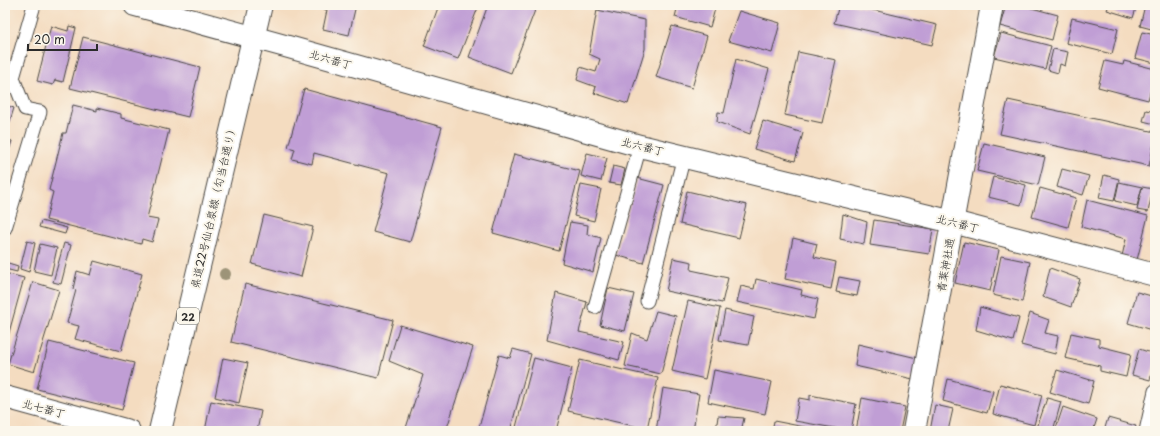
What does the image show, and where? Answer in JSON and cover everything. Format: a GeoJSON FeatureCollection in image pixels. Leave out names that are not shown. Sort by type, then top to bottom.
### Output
{"type":"FeatureCollection","features":[{"type":"Feature","properties":{"kind":"street","name":"北六番丁"},"geometry":{"type":"LineString","coordinates":[[135,5],[640,146],[953,222],[1155,275]]}},
{"type":"Feature","properties":{"kind":"street","name":"県道22号仙台泉線（勾当台通り）"},"geometry":{"type":"LineString","coordinates":[[160,431],[261,5]]}},
{"type":"Feature","properties":{"kind":"street","name":"青葉神社通"},"geometry":{"type":"LineString","coordinates":[[914,431],[992,5]]}},
{"type":"Feature","properties":{"kind":"street","name":"北七番丁"},"geometry":{"type":"LineString","coordinates":[[5,397],[129,431]]}},
{"type":"Feature","properties":{"kind":"lane"},"geometry":{"type":"LineString","coordinates":[[5,228],[40,112],[25,109],[13,78],[34,5]]}},
{"type":"Feature","properties":{"kind":"lane"},"geometry":{"type":"LineString","coordinates":[[595,307],[640,146]]}},
{"type":"Feature","properties":{"kind":"lane"},"geometry":{"type":"LineString","coordinates":[[647,302],[684,156]]}},
{"type":"Feature","properties":{"kind":"lane"},"geometry":{"type":"LineString","coordinates":[[1146,431],[1155,391]]}},
{"type":"Feature","properties":{"kind":"building"},"geometry":{"type":"Polygon","coordinates":[[[312,5],[356,5],[349,35],[323,29],[327,10],[312,7],[312,5]]]}},
{"type":"Feature","properties":{"kind":"building"},"geometry":{"type":"Polygon","coordinates":[[[439,5],[479,5],[458,59],[424,46],[439,5]]]}},
{"type":"Feature","properties":{"kind":"building"},"geometry":{"type":"Polygon","coordinates":[[[488,5],[537,5],[511,73],[469,57],[488,5]]]}},
{"type":"Feature","properties":{"kind":"building"},"geometry":{"type":"Polygon","coordinates":[[[678,5],[716,5],[710,27],[675,17],[678,5]]]}},
{"type":"Feature","properties":{"kind":"building"},"geometry":{"type":"Polygon","coordinates":[[[839,5],[852,5],[937,25],[932,45],[834,23],[839,5]]]}},
{"type":"Feature","properties":{"kind":"building"},"geometry":{"type":"Polygon","coordinates":[[[1006,5],[1020,5],[1058,15],[1052,40],[1000,26],[1006,5]]]}},
{"type":"Feature","properties":{"kind":"building"},"geometry":{"type":"Polygon","coordinates":[[[1109,5],[1137,5],[1133,18],[1107,10],[1109,5]]]}},
{"type":"Feature","properties":{"kind":"building"},"geometry":{"type":"Polygon","coordinates":[[[1145,5],[1155,5],[1155,30],[1140,26],[1145,5]]]}},
{"type":"Feature","properties":{"kind":"building"},"geometry":{"type":"Polygon","coordinates":[[[597,10],[645,20],[645,49],[628,104],[594,93],[596,87],[577,80],[580,67],[596,72],[600,59],[589,54],[597,10]]]}},
{"type":"Feature","properties":{"kind":"building"},"geometry":{"type":"Polygon","coordinates":[[[739,11],[780,23],[772,53],[728,41],[739,11]]]}},
{"type":"Feature","properties":{"kind":"building"},"geometry":{"type":"Polygon","coordinates":[[[1072,18],[1118,29],[1112,54],[1066,43],[1072,18]]]}},
{"type":"Feature","properties":{"kind":"building"},"geometry":{"type":"Polygon","coordinates":[[[51,26],[68,31],[69,26],[76,28],[63,82],[55,80],[53,85],[37,81],[51,26]]]}},
{"type":"Feature","properties":{"kind":"building"},"geometry":{"type":"Polygon","coordinates":[[[672,26],[707,36],[692,88],[656,77],[672,26]]]}},
{"type":"Feature","properties":{"kind":"building"},"geometry":{"type":"Polygon","coordinates":[[[1142,32],[1155,35],[1155,63],[1135,58],[1142,32]]]}},
{"type":"Feature","properties":{"kind":"building"},"geometry":{"type":"Polygon","coordinates":[[[1001,33],[1051,46],[1045,69],[994,57],[1001,33]]]}},
{"type":"Feature","properties":{"kind":"building"},"geometry":{"type":"Polygon","coordinates":[[[83,37],[200,67],[188,117],[70,88],[83,37]]]}},
{"type":"Feature","properties":{"kind":"building"},"geometry":{"type":"Polygon","coordinates":[[[1053,49],[1068,52],[1065,66],[1060,64],[1058,73],[1048,70],[1053,49]]]}},
{"type":"Feature","properties":{"kind":"building"},"geometry":{"type":"Polygon","coordinates":[[[798,52],[836,60],[822,123],[785,115],[798,52]]]}},
{"type":"Feature","properties":{"kind":"building"},"geometry":{"type":"Polygon","coordinates":[[[736,59],[769,69],[750,134],[717,122],[718,112],[724,113],[736,59]]]}},
{"type":"Feature","properties":{"kind":"building"},"geometry":{"type":"Polygon","coordinates":[[[1105,61],[1123,65],[1124,61],[1155,69],[1148,100],[1098,87],[1105,61]]]}},
{"type":"Feature","properties":{"kind":"building"},"geometry":{"type":"Polygon","coordinates":[[[304,89],[442,127],[410,242],[373,232],[389,173],[314,153],[312,164],[292,159],[295,149],[288,147],[304,89]]]}},
{"type":"Feature","properties":{"kind":"building"},"geometry":{"type":"Polygon","coordinates":[[[1008,100],[1155,132],[1149,166],[1000,134],[1008,100]]]}},
{"type":"Feature","properties":{"kind":"building"},"geometry":{"type":"Polygon","coordinates":[[[5,105],[14,108],[5,137],[5,105]]]}},
{"type":"Feature","properties":{"kind":"building"},"geometry":{"type":"Polygon","coordinates":[[[73,105],[97,111],[97,108],[121,114],[121,118],[169,130],[147,218],[158,220],[152,242],[142,239],[141,244],[46,220],[53,192],[49,190],[63,133],[66,133],[73,105]]]}},
{"type":"Feature","properties":{"kind":"building"},"geometry":{"type":"Polygon","coordinates":[[[1146,110],[1155,112],[1155,124],[1143,121],[1146,110]]]}},
{"type":"Feature","properties":{"kind":"building"},"geometry":{"type":"Polygon","coordinates":[[[763,121],[803,133],[795,161],[754,149],[763,121]]]}},
{"type":"Feature","properties":{"kind":"building"},"geometry":{"type":"Polygon","coordinates":[[[5,139],[12,141],[5,163],[5,139]]]}},
{"type":"Feature","properties":{"kind":"building"},"geometry":{"type":"Polygon","coordinates":[[[984,143],[1045,157],[1038,185],[977,171],[984,143]]]}},
{"type":"Feature","properties":{"kind":"building"},"geometry":{"type":"Polygon","coordinates":[[[587,153],[607,158],[601,181],[581,176],[587,153]]]}},
{"type":"Feature","properties":{"kind":"building"},"geometry":{"type":"Polygon","coordinates":[[[514,154],[580,171],[559,251],[493,233],[514,154]]]}},
{"type":"Feature","properties":{"kind":"building"},"geometry":{"type":"Polygon","coordinates":[[[613,166],[625,169],[621,185],[609,183],[613,166]]]}},
{"type":"Feature","properties":{"kind":"building"},"geometry":{"type":"Polygon","coordinates":[[[1062,169],[1089,176],[1083,195],[1057,187],[1062,169]]]}},
{"type":"Feature","properties":{"kind":"building"},"geometry":{"type":"Polygon","coordinates":[[[1104,175],[1119,179],[1114,201],[1099,198],[1104,175]]]}},
{"type":"Feature","properties":{"kind":"building"},"geometry":{"type":"Polygon","coordinates":[[[993,177],[1026,185],[1021,205],[988,197],[993,177]]]}},
{"type":"Feature","properties":{"kind":"building"},"geometry":{"type":"Polygon","coordinates":[[[637,178],[664,185],[643,263],[616,255],[637,178]]]}},
{"type":"Feature","properties":{"kind":"building"},"geometry":{"type":"Polygon","coordinates":[[[1119,182],[1142,187],[1137,206],[1115,201],[1119,182]]]}},
{"type":"Feature","properties":{"kind":"building"},"geometry":{"type":"Polygon","coordinates":[[[581,185],[601,189],[594,221],[574,216],[581,185]]]}},
{"type":"Feature","properties":{"kind":"building"},"geometry":{"type":"Polygon","coordinates":[[[1142,187],[1153,189],[1148,212],[1137,210],[1142,187]]]}},
{"type":"Feature","properties":{"kind":"building"},"geometry":{"type":"Polygon","coordinates":[[[1040,188],[1076,198],[1068,227],[1032,217],[1040,188]]]}},
{"type":"Feature","properties":{"kind":"building"},"geometry":{"type":"Polygon","coordinates":[[[687,191],[747,205],[739,238],[680,224],[687,191]]]}},
{"type":"Feature","properties":{"kind":"building"},"geometry":{"type":"Polygon","coordinates":[[[1087,200],[1148,216],[1137,260],[1122,256],[1126,239],[1081,227],[1087,200]]]}},
{"type":"Feature","properties":{"kind":"building"},"geometry":{"type":"Polygon","coordinates":[[[843,214],[867,222],[864,244],[840,239],[843,214]]]}},
{"type":"Feature","properties":{"kind":"building"},"geometry":{"type":"Polygon","coordinates":[[[264,215],[313,227],[301,277],[252,264],[264,215]]]}},
{"type":"Feature","properties":{"kind":"building"},"geometry":{"type":"Polygon","coordinates":[[[874,220],[933,229],[929,254],[870,245],[874,220]]]}},
{"type":"Feature","properties":{"kind":"building"},"geometry":{"type":"Polygon","coordinates":[[[41,221],[67,228],[65,234],[39,227],[41,221]]]}},
{"type":"Feature","properties":{"kind":"building"},"geometry":{"type":"Polygon","coordinates":[[[570,222],[588,225],[587,234],[601,238],[593,272],[562,263],[570,222]]]}},
{"type":"Feature","properties":{"kind":"building"},"geometry":{"type":"Polygon","coordinates":[[[793,238],[817,244],[814,257],[836,262],[831,289],[785,279],[793,238]]]}},
{"type":"Feature","properties":{"kind":"building"},"geometry":{"type":"Polygon","coordinates":[[[27,241],[35,243],[29,272],[20,269],[27,241]]]}},
{"type":"Feature","properties":{"kind":"building"},"geometry":{"type":"Polygon","coordinates":[[[964,242],[999,250],[990,291],[955,283],[964,242]]]}},
{"type":"Feature","properties":{"kind":"building"},"geometry":{"type":"Polygon","coordinates":[[[64,243],[71,245],[61,284],[53,282],[64,243]]]}},
{"type":"Feature","properties":{"kind":"building"},"geometry":{"type":"Polygon","coordinates":[[[40,244],[57,248],[51,275],[34,271],[40,244]]]}},
{"type":"Feature","properties":{"kind":"building"},"geometry":{"type":"Polygon","coordinates":[[[1001,256],[1030,262],[1022,302],[993,295],[1001,256]]]}},
{"type":"Feature","properties":{"kind":"building"},"geometry":{"type":"Polygon","coordinates":[[[673,258],[692,262],[691,270],[728,278],[722,303],[666,291],[673,258]]]}},
{"type":"Feature","properties":{"kind":"building"},"geometry":{"type":"Polygon","coordinates":[[[94,261],[142,274],[121,351],[75,339],[79,326],[67,323],[76,290],[73,289],[77,271],[90,275],[94,261]]]}},
{"type":"Feature","properties":{"kind":"building"},"geometry":{"type":"Polygon","coordinates":[[[5,262],[18,266],[17,272],[5,269],[5,262]]]}},
{"type":"Feature","properties":{"kind":"building"},"geometry":{"type":"Polygon","coordinates":[[[1050,268],[1080,279],[1071,307],[1043,297],[1050,268]]]}},
{"type":"Feature","properties":{"kind":"building"},"geometry":{"type":"Polygon","coordinates":[[[5,273],[24,278],[5,347],[5,273]]]}},
{"type":"Feature","properties":{"kind":"building"},"geometry":{"type":"Polygon","coordinates":[[[839,277],[860,281],[857,296],[836,292],[839,277]]]}},
{"type":"Feature","properties":{"kind":"building"},"geometry":{"type":"Polygon","coordinates":[[[756,279],[802,290],[801,295],[818,299],[814,319],[737,302],[741,286],[754,289],[756,279]]]}},
{"type":"Feature","properties":{"kind":"building"},"geometry":{"type":"Polygon","coordinates":[[[33,282],[59,290],[34,372],[8,364],[33,282]]]}},
{"type":"Feature","properties":{"kind":"building"},"geometry":{"type":"Polygon","coordinates":[[[245,284],[393,320],[378,378],[231,342],[245,284]]]}},
{"type":"Feature","properties":{"kind":"building"},"geometry":{"type":"Polygon","coordinates":[[[608,288],[634,294],[625,331],[600,325],[608,288]]]}},
{"type":"Feature","properties":{"kind":"building"},"geometry":{"type":"Polygon","coordinates":[[[1137,292],[1155,297],[1155,331],[1128,323],[1137,292]]]}},
{"type":"Feature","properties":{"kind":"building"},"geometry":{"type":"Polygon","coordinates":[[[556,293],[587,302],[579,332],[624,342],[619,360],[547,340],[556,293]]]}},
{"type":"Feature","properties":{"kind":"building"},"geometry":{"type":"Polygon","coordinates":[[[688,301],[720,308],[705,379],[672,371],[688,301]]]}},
{"type":"Feature","properties":{"kind":"building"},"geometry":{"type":"Polygon","coordinates":[[[980,307],[1019,318],[1013,341],[976,330],[980,307]]]}},
{"type":"Feature","properties":{"kind":"building"},"geometry":{"type":"Polygon","coordinates":[[[725,310],[754,317],[748,345],[719,340],[725,310]]]}},
{"type":"Feature","properties":{"kind":"building"},"geometry":{"type":"Polygon","coordinates":[[[656,311],[676,316],[661,374],[625,366],[632,333],[647,339],[656,311]]]}},
{"type":"Feature","properties":{"kind":"building"},"geometry":{"type":"Polygon","coordinates":[[[1030,313],[1049,320],[1045,333],[1058,336],[1055,354],[1021,345],[1030,313]]]}},
{"type":"Feature","properties":{"kind":"building"},"geometry":{"type":"Polygon","coordinates":[[[400,325],[473,347],[446,431],[405,431],[423,375],[389,361],[400,325]]]}},
{"type":"Feature","properties":{"kind":"building"},"geometry":{"type":"Polygon","coordinates":[[[1071,333],[1099,339],[1099,346],[1131,354],[1126,377],[1100,371],[1100,366],[1065,358],[1071,333]]]}},
{"type":"Feature","properties":{"kind":"building"},"geometry":{"type":"Polygon","coordinates":[[[49,342],[134,363],[122,410],[37,389],[49,342]]]}},
{"type":"Feature","properties":{"kind":"building"},"geometry":{"type":"Polygon","coordinates":[[[858,344],[917,358],[913,379],[855,366],[858,344]]]}},
{"type":"Feature","properties":{"kind":"building"},"geometry":{"type":"Polygon","coordinates":[[[513,349],[531,354],[510,431],[478,431],[499,355],[510,358],[513,349]]]}},
{"type":"Feature","properties":{"kind":"building"},"geometry":{"type":"Polygon","coordinates":[[[1139,349],[1155,354],[1155,362],[1150,380],[1132,375],[1139,349]]]}},
{"type":"Feature","properties":{"kind":"building"},"geometry":{"type":"Polygon","coordinates":[[[223,358],[248,363],[239,403],[215,397],[223,358]]]}},
{"type":"Feature","properties":{"kind":"building"},"geometry":{"type":"Polygon","coordinates":[[[534,358],[572,368],[556,431],[515,431],[534,358]]]}},
{"type":"Feature","properties":{"kind":"building"},"geometry":{"type":"Polygon","coordinates":[[[580,360],[658,378],[647,429],[568,411],[580,360]]]}},
{"type":"Feature","properties":{"kind":"building"},"geometry":{"type":"Polygon","coordinates":[[[714,370],[772,382],[765,414],[708,402],[714,370]]]}},
{"type":"Feature","properties":{"kind":"building"},"geometry":{"type":"Polygon","coordinates":[[[1057,370],[1094,381],[1088,404],[1050,392],[1057,370]]]}},
{"type":"Feature","properties":{"kind":"building"},"geometry":{"type":"Polygon","coordinates":[[[948,379],[993,391],[987,413],[943,401],[948,379]]]}},
{"type":"Feature","properties":{"kind":"building"},"geometry":{"type":"Polygon","coordinates":[[[1000,384],[1042,395],[1034,425],[993,414],[1000,384]]]}},
{"type":"Feature","properties":{"kind":"building"},"geometry":{"type":"Polygon","coordinates":[[[663,388],[699,394],[693,431],[656,431],[663,388]]]}},
{"type":"Feature","properties":{"kind":"building"},"geometry":{"type":"Polygon","coordinates":[[[810,395],[856,404],[851,431],[795,421],[799,398],[810,400],[810,395]]]}},
{"type":"Feature","properties":{"kind":"building"},"geometry":{"type":"Polygon","coordinates":[[[862,398],[905,407],[900,431],[856,431],[862,398]]]}},
{"type":"Feature","properties":{"kind":"building"},"geometry":{"type":"Polygon","coordinates":[[[1047,398],[1061,402],[1053,431],[1037,428],[1047,398]]]}},
{"type":"Feature","properties":{"kind":"building"},"geometry":{"type":"Polygon","coordinates":[[[211,401],[261,411],[257,431],[205,431],[211,401]]]}},
{"type":"Feature","properties":{"kind":"building"},"geometry":{"type":"Polygon","coordinates":[[[935,405],[953,409],[948,431],[930,431],[935,405]]]}},
{"type":"Feature","properties":{"kind":"building"},"geometry":{"type":"Polygon","coordinates":[[[1063,407],[1097,419],[1093,431],[1055,431],[1063,407]]]}},
{"type":"Feature","properties":{"kind":"building"},"geometry":{"type":"Polygon","coordinates":[[[718,416],[744,418],[742,427],[755,431],[716,431],[718,416]]]}},
{"type":"Feature","properties":{"kind":"building"},"geometry":{"type":"Polygon","coordinates":[[[1108,418],[1136,426],[1134,431],[1104,431],[1108,418]]]}},
{"type":"Feature","properties":{"kind":"building"},"geometry":{"type":"Polygon","coordinates":[[[774,421],[820,430],[820,431],[772,431],[774,421]]]}}]}
